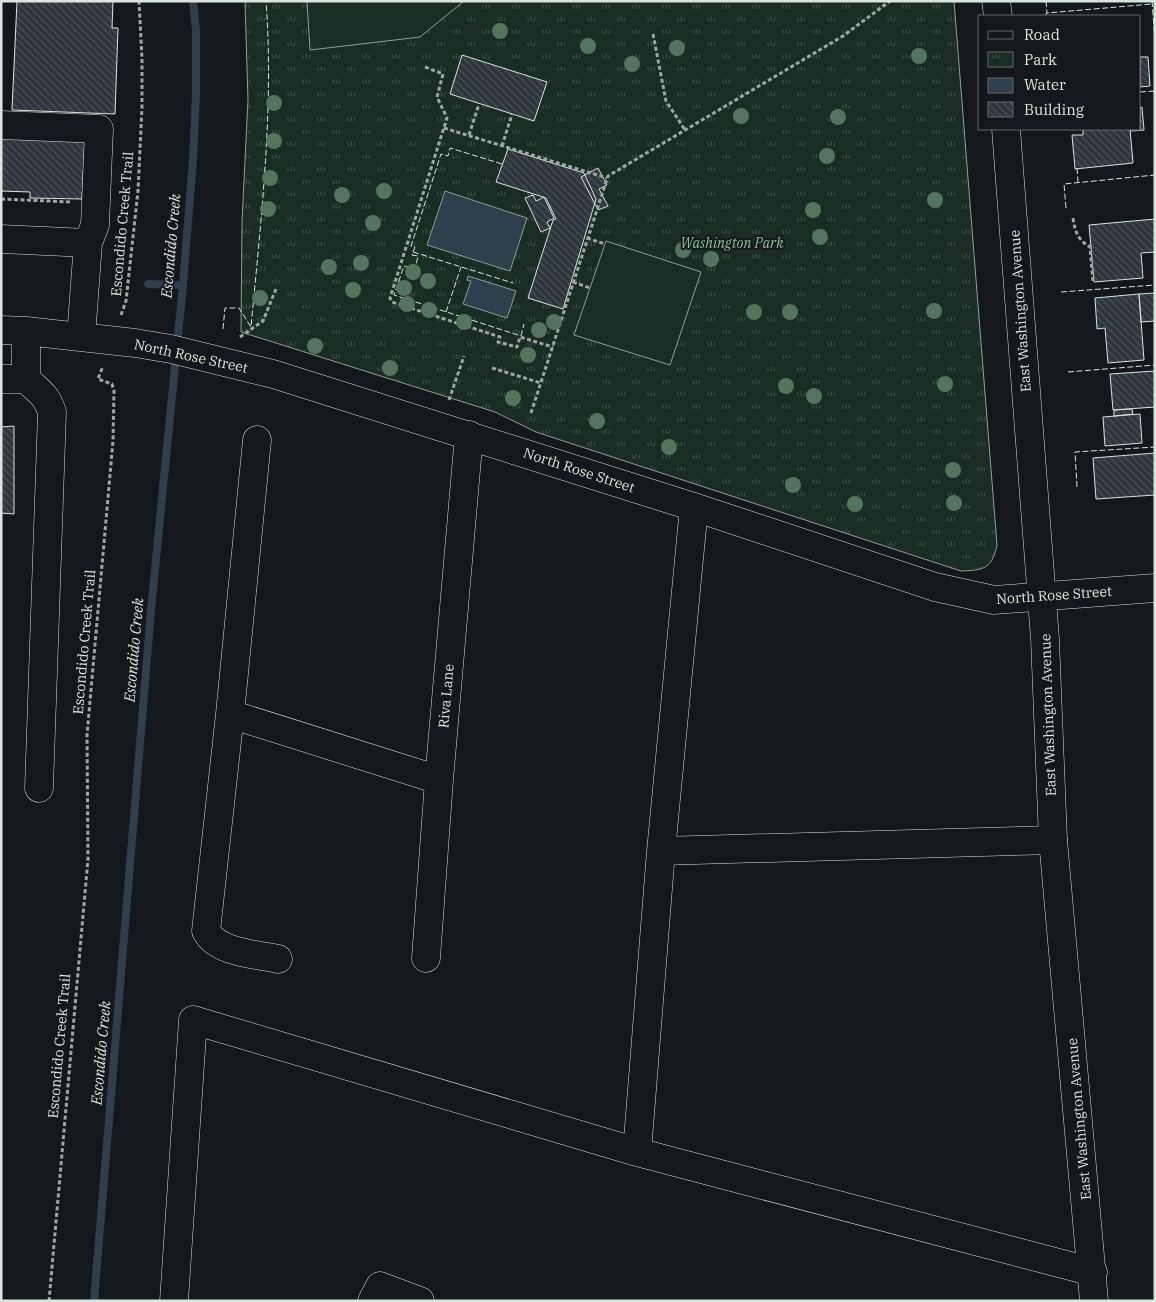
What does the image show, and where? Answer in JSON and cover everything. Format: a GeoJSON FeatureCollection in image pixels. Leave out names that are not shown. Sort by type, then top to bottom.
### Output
{"type":"FeatureCollection","features":[{"type":"Feature","properties":{"kind":"street"},"geometry":{"type":"LineString","coordinates":[[996,1],[998,15]]}},
{"type":"Feature","properties":{"kind":"street"},"geometry":{"type":"LineString","coordinates":[[1,125],[99,129],[95,225],[88,243],[81,337]]}},
{"type":"Feature","properties":{"kind":"street","name":"East Washington Avenue"},"geometry":{"type":"LineString","coordinates":[[1006,130],[1045,639],[1053,840],[1094,1301]]}},
{"type":"Feature","properties":{"kind":"street"},"geometry":{"type":"LineString","coordinates":[[1,239],[88,243]]}},
{"type":"Feature","properties":{"kind":"street","name":"North Rose Street"},"geometry":{"type":"LineString","coordinates":[[14,331],[123,341],[273,374],[694,507],[935,587],[994,600],[1155,588]]}},
{"type":"Feature","properties":{"kind":"street"},"geometry":{"type":"LineString","coordinates":[[14,331],[14,379],[47,397],[52,412],[38,788]]}},
{"type":"Feature","properties":{"kind":"street","name":"Riva Lane"},"geometry":{"type":"LineString","coordinates":[[426,958],[439,780],[469,435]]}},
{"type":"Feature","properties":{"kind":"street"},"geometry":{"type":"LineString","coordinates":[[257,440],[206,931],[211,940],[227,948],[278,959]]}},
{"type":"Feature","properties":{"kind":"street"},"geometry":{"type":"LineString","coordinates":[[637,1152],[661,851],[694,507]]}},
{"type":"Feature","properties":{"kind":"street"},"geometry":{"type":"LineString","coordinates":[[230,714],[439,780]]}},
{"type":"Feature","properties":{"kind":"street"},"geometry":{"type":"LineString","coordinates":[[661,851],[1053,840]]}},
{"type":"Feature","properties":{"kind":"street"},"geometry":{"type":"LineString","coordinates":[[174,1301],[193,1020],[637,1152],[1092,1272]]}},
{"type":"Feature","properties":{"kind":"street"},"geometry":{"type":"LineString","coordinates":[[376,1293],[420,1301]]}},
{"type":"Feature","properties":{"kind":"path","name":"Escondido Creek Trail"},"geometry":{"type":"LineString","coordinates":[[49,1301],[88,859],[87,735],[113,441],[114,391],[112,384],[98,379],[123,341],[138,190],[142,59],[139,1]]}},
{"type":"Feature","properties":{"kind":"path"},"geometry":{"type":"LineString","coordinates":[[531,413],[607,178],[843,36],[890,1]]}},
{"type":"Feature","properties":{"kind":"path"},"geometry":{"type":"LineString","coordinates":[[653,34],[666,101],[684,130]]}},
{"type":"Feature","properties":{"kind":"path"},"geometry":{"type":"LineString","coordinates":[[425,68],[443,74],[437,96],[447,118],[390,298],[392,302],[500,337],[498,342],[517,347],[520,337],[553,347]]}},
{"type":"Feature","properties":{"kind":"path"},"geometry":{"type":"LineString","coordinates":[[469,136],[479,104]]}},
{"type":"Feature","properties":{"kind":"path"},"geometry":{"type":"LineString","coordinates":[[502,146],[512,114]]}},
{"type":"Feature","properties":{"kind":"path"},"geometry":{"type":"LineString","coordinates":[[444,128],[607,178]]}},
{"type":"Feature","properties":{"kind":"path"},"geometry":{"type":"LineString","coordinates":[[1,199],[96,203]]}},
{"type":"Feature","properties":{"kind":"path"},"geometry":{"type":"LineString","coordinates":[[1072,218],[1075,231],[1081,241],[1090,247],[1093,283]]}},
{"type":"Feature","properties":{"kind":"path"},"geometry":{"type":"LineString","coordinates":[[587,238],[605,244]]}},
{"type":"Feature","properties":{"kind":"path"},"geometry":{"type":"LineString","coordinates":[[573,282],[590,288]]}},
{"type":"Feature","properties":{"kind":"path"},"geometry":{"type":"LineString","coordinates":[[240,337],[263,321],[276,289]]}},
{"type":"Feature","properties":{"kind":"path"},"geometry":{"type":"LineString","coordinates":[[449,400],[464,356]]}},
{"type":"Feature","properties":{"kind":"path"},"geometry":{"type":"LineString","coordinates":[[492,368],[541,383]]}},
{"type":"Feature","properties":{"kind":"green space","name":"Washington Park"},"geometry":{"type":"Polygon","coordinates":[[[245,1],[954,1],[997,545],[993,559],[986,567],[981,569],[961,571],[536,432],[495,412],[241,332],[242,221],[248,100],[245,1]]]}},
{"type":"Feature","properties":{"kind":"green space"},"geometry":{"type":"Polygon","coordinates":[[[307,1],[464,1],[420,37],[310,50],[307,1]]]}},
{"type":"Feature","properties":{"kind":"green space"},"geometry":{"type":"Polygon","coordinates":[[[606,241],[701,272],[670,365],[574,335],[606,241]]]}},
{"type":"Feature","properties":{"kind":"water"},"geometry":{"type":"Polygon","coordinates":[[[445,191],[527,218],[510,271],[427,245],[445,191]]]}},
{"type":"Feature","properties":{"kind":"water"},"geometry":{"type":"Polygon","coordinates":[[[468,276],[516,291],[507,318],[463,304],[471,281],[467,280],[468,276]]]}},
{"type":"Feature","properties":{"kind":"building"},"geometry":{"type":"Polygon","coordinates":[[[17,1],[113,1],[112,28],[118,28],[115,114],[12,110],[17,1]]]}},
{"type":"Feature","properties":{"kind":"building"},"geometry":{"type":"Polygon","coordinates":[[[462,55],[547,82],[534,121],[450,94],[462,55]]]}},
{"type":"Feature","properties":{"kind":"building"},"geometry":{"type":"Polygon","coordinates":[[[1141,57],[1148,57],[1150,86],[1141,87],[1141,57]]]}},
{"type":"Feature","properties":{"kind":"building"},"geometry":{"type":"Polygon","coordinates":[[[1141,108],[1144,130],[1131,131],[1141,130],[1141,108]]]}},
{"type":"Feature","properties":{"kind":"building"},"geometry":{"type":"Polygon","coordinates":[[[1083,130],[1130,130],[1133,163],[1075,169],[1072,135],[1083,135],[1083,130]]]}},
{"type":"Feature","properties":{"kind":"building"},"geometry":{"type":"Polygon","coordinates":[[[1,135],[85,138],[82,199],[30,198],[30,192],[1,191],[1,135]]]}},
{"type":"Feature","properties":{"kind":"building"},"geometry":{"type":"Polygon","coordinates":[[[508,149],[584,173],[596,199],[563,309],[528,298],[553,220],[556,219],[546,198],[496,182],[508,149]]]}},
{"type":"Feature","properties":{"kind":"building"},"geometry":{"type":"Polygon","coordinates":[[[598,168],[607,185],[599,189],[608,206],[598,210],[581,177],[598,168]]]}},
{"type":"Feature","properties":{"kind":"building"},"geometry":{"type":"Polygon","coordinates":[[[533,195],[536,201],[544,197],[554,218],[547,222],[550,228],[541,232],[525,198],[533,195]]]}},
{"type":"Feature","properties":{"kind":"building"},"geometry":{"type":"Polygon","coordinates":[[[1155,219],[1155,252],[1141,253],[1143,278],[1094,282],[1089,225],[1155,219]]]}},
{"type":"Feature","properties":{"kind":"building"},"geometry":{"type":"Polygon","coordinates":[[[1155,293],[1155,321],[1141,322],[1139,294],[1155,293]]]}},
{"type":"Feature","properties":{"kind":"building"},"geometry":{"type":"Polygon","coordinates":[[[1139,294],[1144,360],[1108,363],[1105,328],[1097,329],[1095,298],[1139,294]]]}},
{"type":"Feature","properties":{"kind":"building"},"geometry":{"type":"Polygon","coordinates":[[[1155,371],[1155,407],[1113,410],[1110,374],[1155,371]]]}},
{"type":"Feature","properties":{"kind":"building"},"geometry":{"type":"Polygon","coordinates":[[[1132,409],[1133,414],[1114,416],[1114,410],[1132,409]]]}},
{"type":"Feature","properties":{"kind":"building"},"geometry":{"type":"Polygon","coordinates":[[[1140,414],[1142,443],[1105,446],[1103,417],[1140,414]]]}},
{"type":"Feature","properties":{"kind":"building"},"geometry":{"type":"Polygon","coordinates":[[[14,426],[14,514],[1,513],[1,427],[14,426]]]}},
{"type":"Feature","properties":{"kind":"building"},"geometry":{"type":"Polygon","coordinates":[[[1155,453],[1155,495],[1096,499],[1093,458],[1155,453]]]}},
{"type":"Feature","properties":{"kind":"waterway","name":"Escondido Creek"},"geometry":{"type":"LineString","coordinates":[[94,1301],[151,610],[183,285],[193,159],[196,94],[196,31],[193,1]]}},
{"type":"Feature","properties":{"kind":"waterway"},"geometry":{"type":"LineString","coordinates":[[148,284],[183,285]]}},
{"type":"Feature","properties":{"kind":"fence"},"geometry":{"type":"LineString","coordinates":[[223,329],[225,308],[239,308],[251,327],[267,124],[268,42],[266,1]]}},
{"type":"Feature","properties":{"kind":"fence"},"geometry":{"type":"LineString","coordinates":[[1046,1],[1047,13]]}},
{"type":"Feature","properties":{"kind":"fence"},"geometry":{"type":"LineString","coordinates":[[1152,1],[1155,41]]}},
{"type":"Feature","properties":{"kind":"fence"},"geometry":{"type":"LineString","coordinates":[[1045,15],[1047,13],[1152,4]]}},
{"type":"Feature","properties":{"kind":"fence"},"geometry":{"type":"LineString","coordinates":[[1141,92],[1155,91]]}},
{"type":"Feature","properties":{"kind":"fence"},"geometry":{"type":"LineString","coordinates":[[502,164],[450,148],[448,156],[441,154],[411,246],[415,247],[412,255],[418,256],[415,269],[404,266],[394,295],[521,336],[524,324]]}},
{"type":"Feature","properties":{"kind":"fence"},"geometry":{"type":"LineString","coordinates":[[1077,168],[1078,182]]}},
{"type":"Feature","properties":{"kind":"fence"},"geometry":{"type":"LineString","coordinates":[[1066,208],[1064,184],[1155,175]]}},
{"type":"Feature","properties":{"kind":"fence"},"geometry":{"type":"LineString","coordinates":[[413,252],[513,283]]}},
{"type":"Feature","properties":{"kind":"fence"},"geometry":{"type":"LineString","coordinates":[[446,312],[461,267]]}},
{"type":"Feature","properties":{"kind":"fence"},"geometry":{"type":"LineString","coordinates":[[1061,292],[1155,285]]}},
{"type":"Feature","properties":{"kind":"fence"},"geometry":{"type":"LineString","coordinates":[[1068,372],[1155,365]]}},
{"type":"Feature","properties":{"kind":"fence"},"geometry":{"type":"LineString","coordinates":[[1077,487],[1075,452],[1155,447]]}}]}
